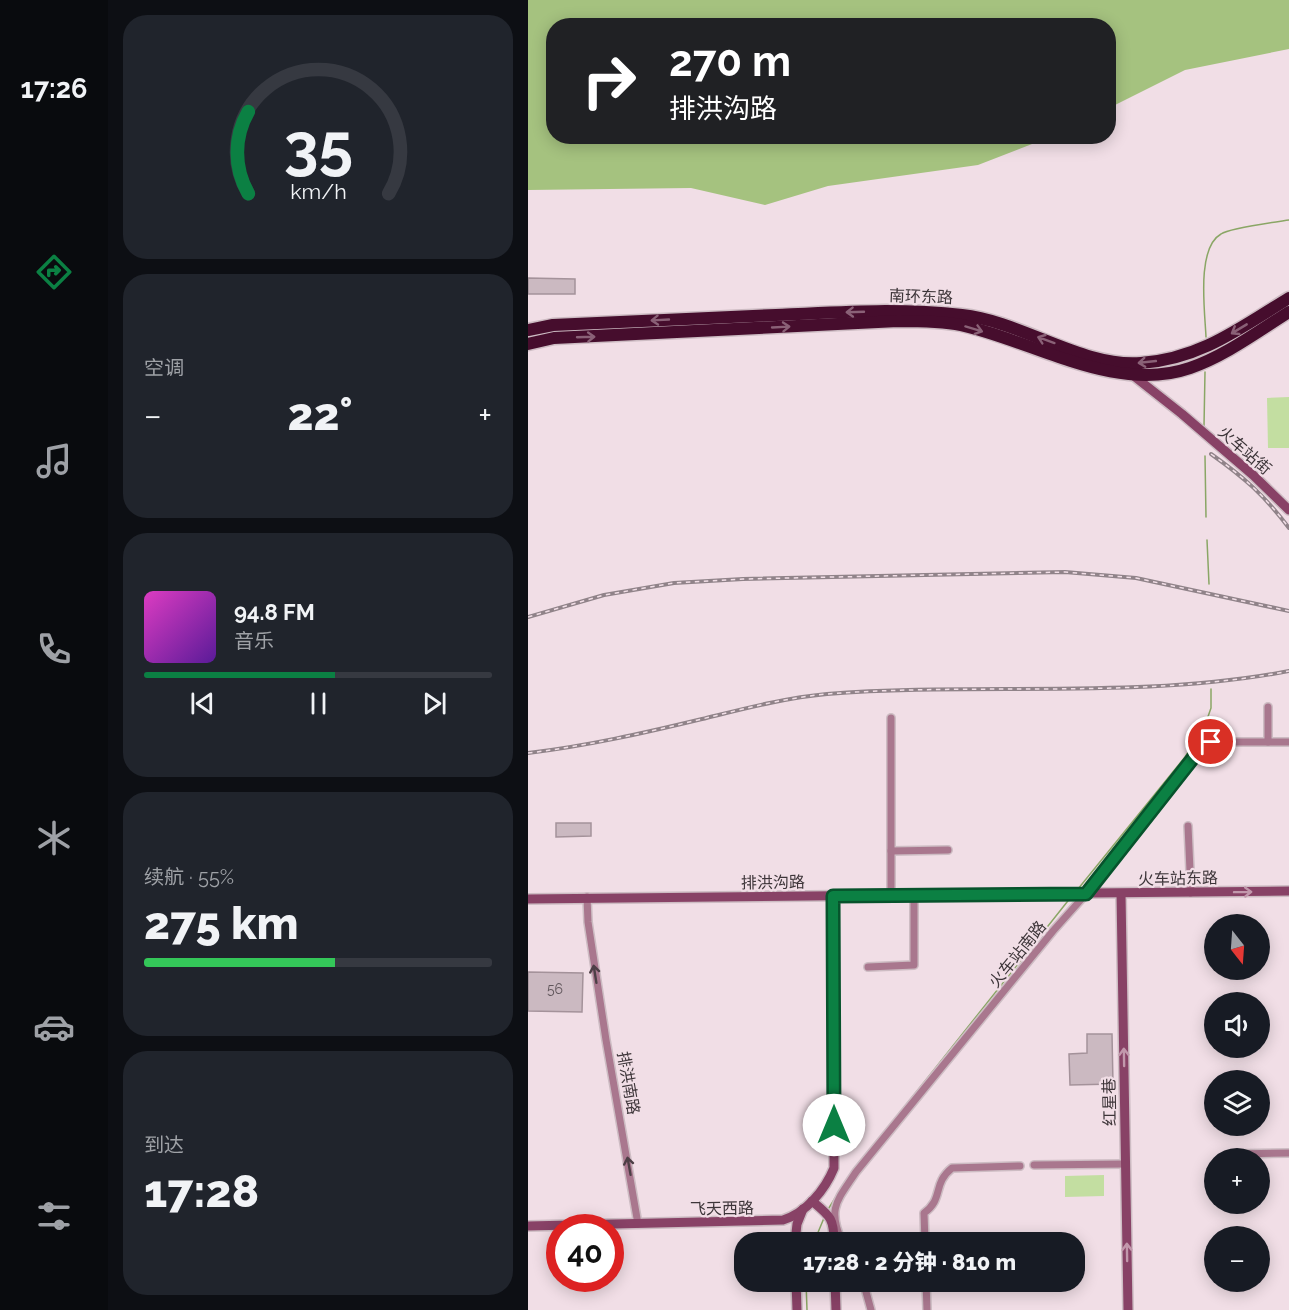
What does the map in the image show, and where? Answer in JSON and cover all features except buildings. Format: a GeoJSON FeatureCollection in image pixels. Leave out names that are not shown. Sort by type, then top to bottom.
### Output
{"type":"FeatureCollection","features":[{"type":"Feature","properties":{"kind":"highway","name":"南环东路"},"geometry":{"type":"LineString","coordinates":[[528,330],[553,325],[835,312],[929,312],[966,315],[1004,324],[1081,352],[1122,363],[1153,362],[1188,355],[1219,341],[1289,298]]}},
{"type":"Feature","properties":{"kind":"highway","name":"南环东路"},"geometry":{"type":"LineString","coordinates":[[528,344],[554,338],[898,321],[925,322],[961,325],[1131,376],[1189,369],[1212,359],[1289,312]]}},
{"type":"Feature","properties":{"kind":"main road","name":"火车站街"},"geometry":{"type":"LineString","coordinates":[[1122,363],[1131,376],[1182,414],[1253,475],[1289,510]]}},
{"type":"Feature","properties":{"kind":"main road","name":"火车站东路"},"geometry":{"type":"LineString","coordinates":[[1068,894],[1289,891]]}},
{"type":"Feature","properties":{"kind":"main road","name":"排洪沟路"},"geometry":{"type":"LineString","coordinates":[[587,897],[1068,894]]}},
{"type":"Feature","properties":{"kind":"main road","name":"红星巷"},"geometry":{"type":"LineString","coordinates":[[1121,894],[1128,1310]]}},
{"type":"Feature","properties":{"kind":"main road"},"geometry":{"type":"LineString","coordinates":[[796,1232],[803,1209],[830,1178],[834,1168],[833,896]]}},
{"type":"Feature","properties":{"kind":"main road"},"geometry":{"type":"LineString","coordinates":[[528,899],[587,897]]}},
{"type":"Feature","properties":{"kind":"main road"},"geometry":{"type":"LineString","coordinates":[[812,1201],[829,1217],[832,1232]]}},
{"type":"Feature","properties":{"kind":"main road","name":"飞天西路"},"geometry":{"type":"LineString","coordinates":[[638,1224],[783,1220],[803,1209]]}},
{"type":"Feature","properties":{"kind":"main road"},"geometry":{"type":"LineString","coordinates":[[528,1226],[638,1224]]}},
{"type":"Feature","properties":{"kind":"main road"},"geometry":{"type":"LineString","coordinates":[[796,1292],[797,1310]]}},
{"type":"Feature","properties":{"kind":"main road"},"geometry":{"type":"LineString","coordinates":[[836,1292],[836,1310]]}},
{"type":"Feature","properties":{"kind":"street"},"geometry":{"type":"LineString","coordinates":[[1268,707],[1268,742]]}},
{"type":"Feature","properties":{"kind":"street"},"geometry":{"type":"LineString","coordinates":[[891,718],[891,896]]}},
{"type":"Feature","properties":{"kind":"street","name":"火车站南路"},"geometry":{"type":"LineString","coordinates":[[829,1217],[856,1172],[1201,748],[1211,742],[1289,742]]}},
{"type":"Feature","properties":{"kind":"street"},"geometry":{"type":"LineString","coordinates":[[1188,826],[1191,892]]}},
{"type":"Feature","properties":{"kind":"street"},"geometry":{"type":"LineString","coordinates":[[891,850],[948,850]]}},
{"type":"Feature","properties":{"kind":"street"},"geometry":{"type":"LineString","coordinates":[[868,967],[914,965],[914,895]]}},
{"type":"Feature","properties":{"kind":"street","name":"排洪南路"},"geometry":{"type":"LineString","coordinates":[[587,897],[592,950],[638,1224]]}},
{"type":"Feature","properties":{"kind":"street"},"geometry":{"type":"LineString","coordinates":[[1270,1153],[1289,1153]]}},
{"type":"Feature","properties":{"kind":"street"},"geometry":{"type":"LineString","coordinates":[[1034,1165],[1125,1164]]}},
{"type":"Feature","properties":{"kind":"street"},"geometry":{"type":"LineString","coordinates":[[925,1232],[924,1213],[932,1208],[937,1199],[939,1182],[952,1168],[1020,1166]]}},
{"type":"Feature","properties":{"kind":"street"},"geometry":{"type":"LineString","coordinates":[[829,1217],[837,1232]]}},
{"type":"Feature","properties":{"kind":"street"},"geometry":{"type":"LineString","coordinates":[[866,1292],[871,1310]]}},
{"type":"Feature","properties":{"kind":"street"},"geometry":{"type":"LineString","coordinates":[[926,1292],[927,1310]]}},
{"type":"Feature","properties":{"kind":"green space"},"geometry":{"type":"Polygon","coordinates":[[[528,0],[1289,0],[1289,49],[1185,70],[1116,104],[1116,18],[546,18],[546,144],[1032,144],[978,165],[828,186],[765,205],[691,188],[528,190],[528,0]]]}},
{"type":"Feature","properties":{"kind":"green space"},"geometry":{"type":"Polygon","coordinates":[[[1289,397],[1289,448],[1268,448],[1267,398],[1289,397]]]}},
{"type":"Feature","properties":{"kind":"green space"},"geometry":{"type":"Polygon","coordinates":[[[1104,1175],[1104,1196],[1065,1197],[1065,1176],[1104,1175]]]}},
{"type":"Feature","properties":{"kind":"waterway"},"geometry":{"type":"LineString","coordinates":[[1206,337],[1205,266],[1213,241],[1226,232],[1289,220]]}},
{"type":"Feature","properties":{"kind":"waterway"},"geometry":{"type":"LineString","coordinates":[[1204,426],[1205,372]]}},
{"type":"Feature","properties":{"kind":"waterway"},"geometry":{"type":"LineString","coordinates":[[1205,456],[1206,517]]}},
{"type":"Feature","properties":{"kind":"waterway"},"geometry":{"type":"LineString","coordinates":[[1207,540],[1209,584]]}},
{"type":"Feature","properties":{"kind":"waterway"},"geometry":{"type":"LineString","coordinates":[[1078,889],[1185,757],[1204,728],[1211,708],[1211,689]]}},
{"type":"Feature","properties":{"kind":"waterway"},"geometry":{"type":"LineString","coordinates":[[891,1124],[1071,897]]}},
{"type":"Feature","properties":{"kind":"waterway"},"geometry":{"type":"LineString","coordinates":[[827,1211],[842,1187]]}},
{"type":"Feature","properties":{"kind":"waterway"},"geometry":{"type":"LineString","coordinates":[[818,1232],[824,1218]]}},
{"type":"Feature","properties":{"kind":"waterway"},"geometry":{"type":"LineString","coordinates":[[806,1292],[807,1310]]}},
{"type":"Feature","properties":{"kind":"railway"},"geometry":{"type":"LineString","coordinates":[[1211,454],[1253,488],[1289,528]]}},
{"type":"Feature","properties":{"kind":"railway"},"geometry":{"type":"LineString","coordinates":[[528,617],[604,595],[674,583],[743,579],[1065,572],[1136,578],[1289,611]]}},
{"type":"Feature","properties":{"kind":"railway"},"geometry":{"type":"LineString","coordinates":[[528,753],[615,739],[764,704],[827,694],[942,689],[1117,688],[1232,680],[1289,671]]}},
{"type":"Feature","properties":{"kind":"route"},"geometry":{"type":"LineString","coordinates":[[834,1125],[833,896],[1086,894],[1201,748],[1211,742]]}}]}
